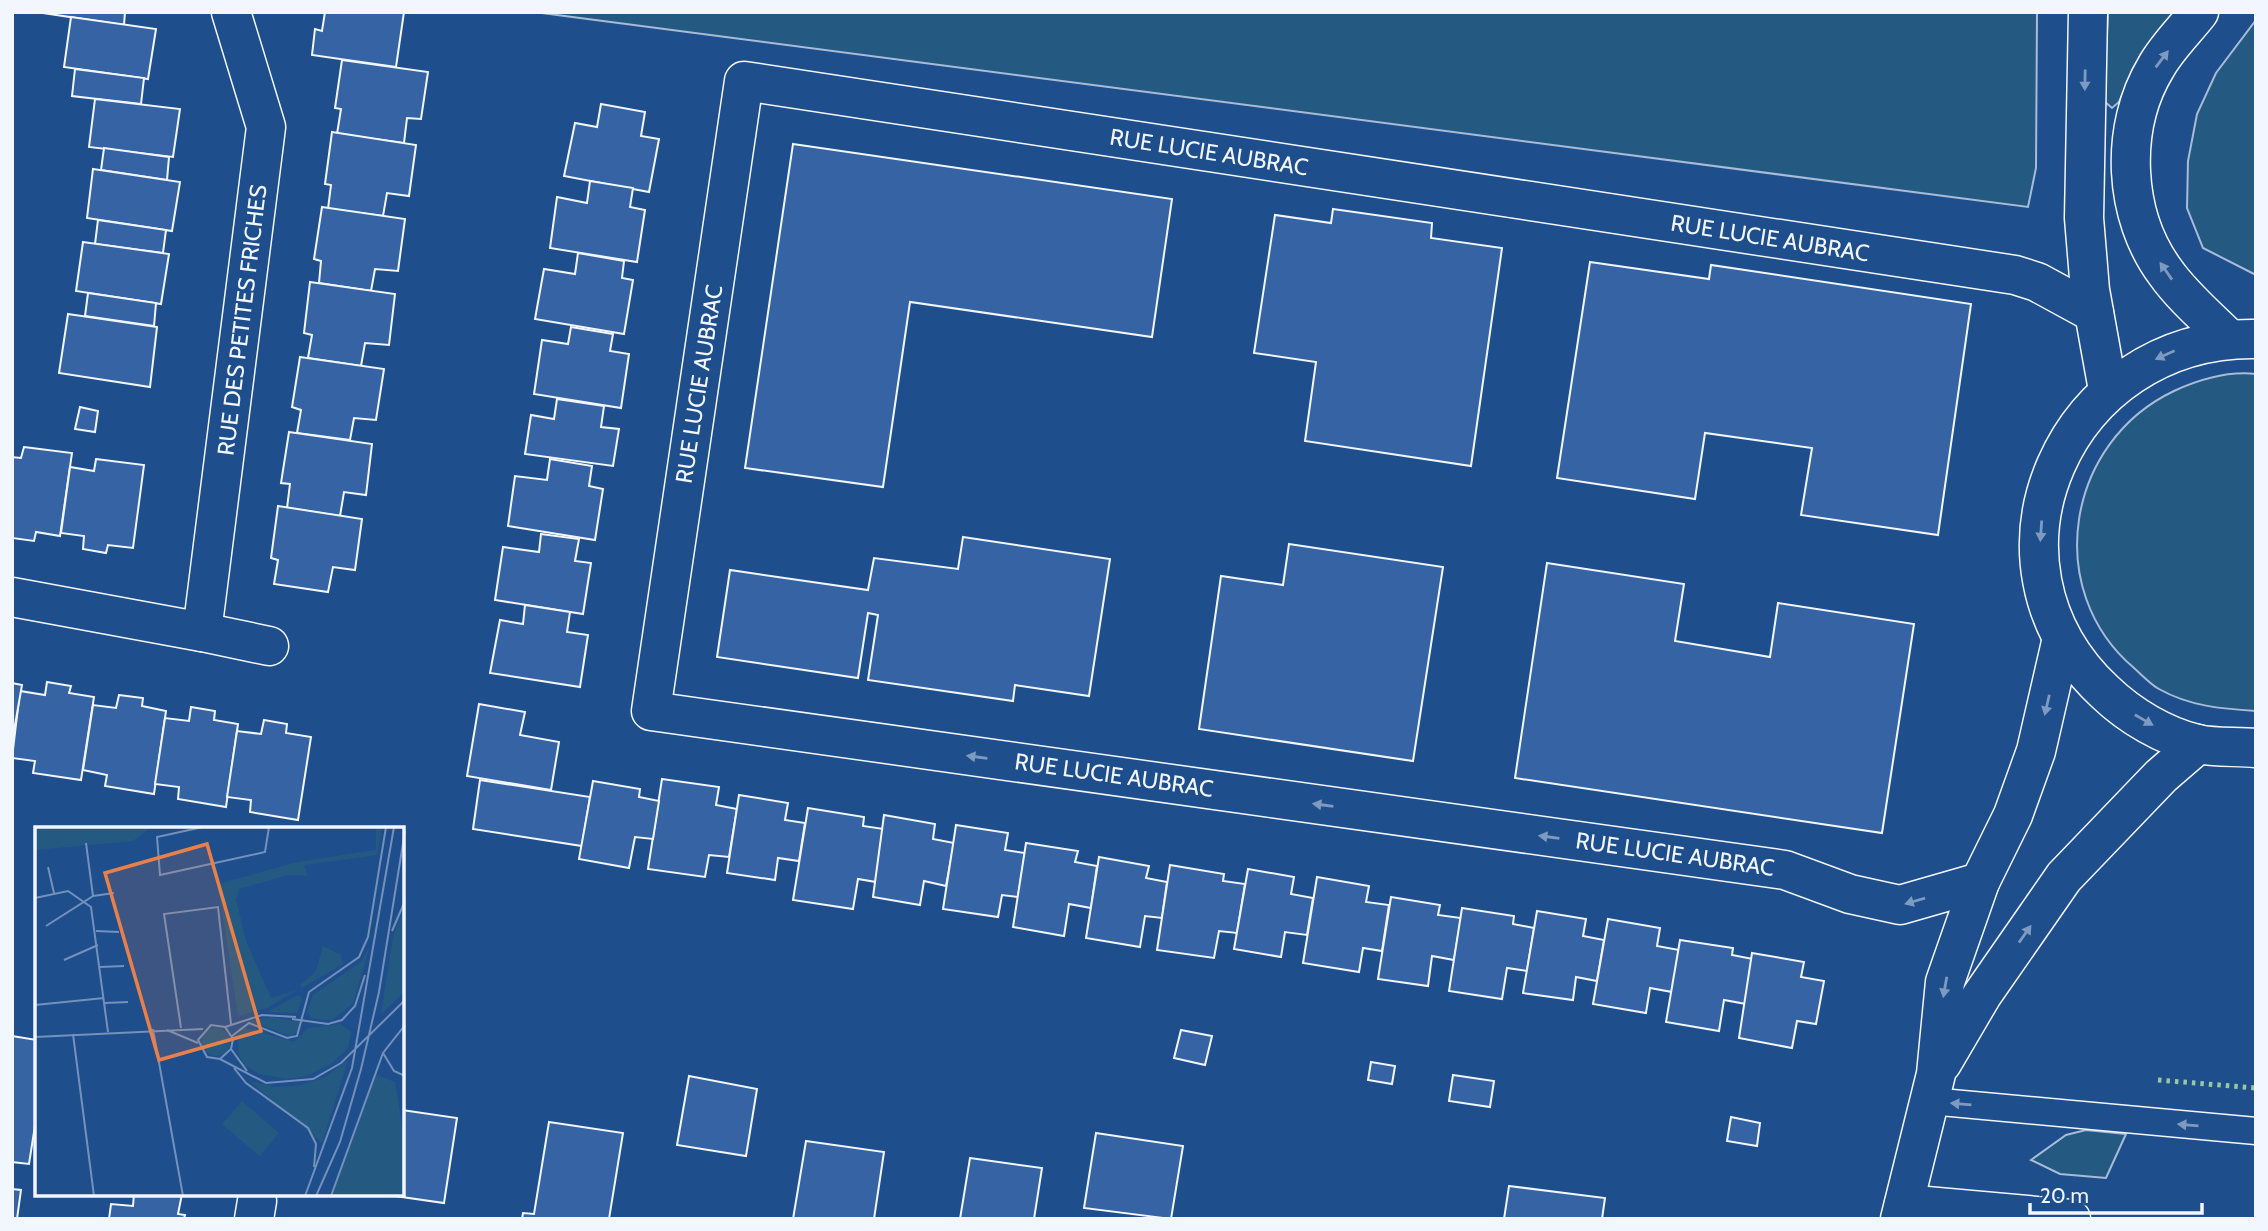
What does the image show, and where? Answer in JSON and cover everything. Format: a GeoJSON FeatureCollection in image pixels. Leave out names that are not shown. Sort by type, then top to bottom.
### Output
{"type":"FeatureCollection","features":[{"type":"Feature","properties":{"kind":"street","name":"RUE DES PETITES FRICHES"},"geometry":{"type":"LineString","coordinates":[[202,632],[266,127],[231,12]]}},
{"type":"Feature","properties":{"kind":"street"},"geometry":{"type":"LineString","coordinates":[[2088,12],[2084,204],[2094,313],[2108,390]]}},
{"type":"Feature","properties":{"kind":"street"},"geometry":{"type":"LineString","coordinates":[[2199,12],[2156,66],[2136,108],[2130,168],[2136,215],[2165,273],[2242,339]]}},
{"type":"Feature","properties":{"kind":"street","name":"RUE LUCIE AUBRAC"},"geometry":{"type":"LineString","coordinates":[[1980,882],[1900,905],[1850,894],[1785,870],[651,711],[744,81],[2015,275],[2037,282],[2094,313]]}},
{"type":"Feature","properties":{"kind":"street"},"geometry":{"type":"LineString","coordinates":[[2242,339],[2185,347],[2144,365],[2108,390],[2073,432],[2049,480],[2040,534],[2044,588],[2062,638],[2088,677],[2122,708],[2163,732],[2198,744],[2256,748]]}},
{"type":"Feature","properties":{"kind":"street"},"geometry":{"type":"LineString","coordinates":[[12,597],[270,646]]}},
{"type":"Feature","properties":{"kind":"street"},"geometry":{"type":"LineString","coordinates":[[2062,638],[2036,751],[2013,815],[1980,882],[1945,982],[1933,1087],[1902,1211],[2071,1219]]}},
{"type":"Feature","properties":{"kind":"street"},"geometry":{"type":"LineString","coordinates":[[1933,1087],[1982,995],[2064,877],[2161,776],[2198,744]]}},
{"type":"Feature","properties":{"kind":"lane"},"geometry":{"type":"LineString","coordinates":[[1933,1087],[2256,1131]]}},
{"type":"Feature","properties":{"kind":"shaded area"},"geometry":{"type":"Polygon","coordinates":[[[534,12],[2037,12],[2036,168],[2028,207],[534,12]]]}},
{"type":"Feature","properties":{"kind":"shaded area"},"geometry":{"type":"Polygon","coordinates":[[[2108,12],[2174,12],[2141,54],[2119,102],[2112,108],[2104,101],[2108,12]]]}},
{"type":"Feature","properties":{"kind":"shaded area"},"geometry":{"type":"Polygon","coordinates":[[[2256,20],[2256,275],[2203,248],[2187,208],[2188,161],[2197,114],[2216,73],[2256,20]]]}},
{"type":"Feature","properties":{"kind":"shaded area"},"geometry":{"type":"Polygon","coordinates":[[[2256,374],[2256,711],[2194,703],[2170,695],[2149,682],[2105,636],[2086,599],[2078,560],[2079,519],[2090,480],[2109,445],[2138,414],[2174,391],[2193,383],[2225,375],[2256,374]]]}},
{"type":"Feature","properties":{"kind":"shaded area"},"geometry":{"type":"Polygon","coordinates":[[[2086,1130],[2126,1134],[2106,1178],[2060,1174],[2031,1160],[2066,1135],[2086,1130]]]}},
{"type":"Feature","properties":{"kind":"building"},"geometry":{"type":"Polygon","coordinates":[[[36,12],[125,12],[124,25],[36,12]]]}},
{"type":"Feature","properties":{"kind":"building"},"geometry":{"type":"Polygon","coordinates":[[[325,12],[404,12],[396,67],[312,55],[315,29],[322,31],[325,12]]]}},
{"type":"Feature","properties":{"kind":"building"},"geometry":{"type":"Polygon","coordinates":[[[71,17],[156,29],[148,79],[64,67],[71,17]]]}},
{"type":"Feature","properties":{"kind":"building"},"geometry":{"type":"Polygon","coordinates":[[[342,60],[428,72],[421,119],[407,118],[404,143],[337,134],[341,109],[335,108],[342,60]]]}},
{"type":"Feature","properties":{"kind":"building"},"geometry":{"type":"Polygon","coordinates":[[[75,69],[144,78],[141,104],[72,96],[75,69]]]}},
{"type":"Feature","properties":{"kind":"building"},"geometry":{"type":"Polygon","coordinates":[[[95,99],[180,109],[173,157],[89,147],[95,99]]]}},
{"type":"Feature","properties":{"kind":"building"},"geometry":{"type":"Polygon","coordinates":[[[601,104],[645,112],[641,136],[659,139],[649,192],[564,176],[575,123],[597,127],[601,104]]]}},
{"type":"Feature","properties":{"kind":"building"},"geometry":{"type":"Polygon","coordinates":[[[332,132],[416,145],[409,196],[387,193],[383,216],[328,209],[331,185],[325,184],[332,132]]]}},
{"type":"Feature","properties":{"kind":"building"},"geometry":{"type":"Polygon","coordinates":[[[793,144],[1172,199],[1152,337],[910,302],[883,487],[745,468],[793,144]]]}},
{"type":"Feature","properties":{"kind":"building"},"geometry":{"type":"Polygon","coordinates":[[[104,148],[169,157],[167,180],[101,170],[104,148]]]}},
{"type":"Feature","properties":{"kind":"building"},"geometry":{"type":"Polygon","coordinates":[[[93,169],[180,182],[172,231],[87,218],[93,169]]]}},
{"type":"Feature","properties":{"kind":"building"},"geometry":{"type":"Polygon","coordinates":[[[590,181],[633,188],[630,207],[645,210],[637,262],[550,248],[557,197],[587,203],[590,181]]]}},
{"type":"Feature","properties":{"kind":"building"},"geometry":{"type":"Polygon","coordinates":[[[322,207],[405,219],[398,271],[375,269],[371,291],[319,283],[321,261],[314,259],[322,207]]]}},
{"type":"Feature","properties":{"kind":"building"},"geometry":{"type":"Polygon","coordinates":[[[1333,209],[1432,223],[1431,238],[1502,248],[1471,466],[1305,441],[1316,362],[1254,353],[1275,215],[1331,223],[1333,209]]]}},
{"type":"Feature","properties":{"kind":"building"},"geometry":{"type":"Polygon","coordinates":[[[98,220],[166,230],[163,253],[95,244],[98,220]]]}},
{"type":"Feature","properties":{"kind":"building"},"geometry":{"type":"Polygon","coordinates":[[[83,242],[169,254],[161,304],[76,291],[83,242]]]}},
{"type":"Feature","properties":{"kind":"building"},"geometry":{"type":"Polygon","coordinates":[[[578,253],[624,261],[622,278],[633,280],[624,334],[535,319],[544,269],[575,274],[578,253]]]}},
{"type":"Feature","properties":{"kind":"building"},"geometry":{"type":"Polygon","coordinates":[[[1590,262],[1709,279],[1711,265],[1971,304],[1938,535],[1801,515],[1812,448],[1705,433],[1695,499],[1557,478],[1590,262]]]}},
{"type":"Feature","properties":{"kind":"building"},"geometry":{"type":"Polygon","coordinates":[[[310,282],[395,294],[389,345],[365,343],[361,366],[308,358],[312,335],[304,333],[310,282]]]}},
{"type":"Feature","properties":{"kind":"building"},"geometry":{"type":"Polygon","coordinates":[[[88,293],[156,303],[154,326],[85,316],[88,293]]]}},
{"type":"Feature","properties":{"kind":"building"},"geometry":{"type":"Polygon","coordinates":[[[68,314],[157,327],[150,387],[59,373],[68,314]]]}},
{"type":"Feature","properties":{"kind":"building"},"geometry":{"type":"Polygon","coordinates":[[[571,327],[613,334],[610,351],[629,354],[621,408],[534,394],[542,340],[568,344],[571,327]]]}},
{"type":"Feature","properties":{"kind":"building"},"geometry":{"type":"Polygon","coordinates":[[[300,357],[384,369],[376,420],[354,418],[350,440],[297,433],[301,410],[292,407],[300,357]]]}},
{"type":"Feature","properties":{"kind":"building"},"geometry":{"type":"Polygon","coordinates":[[[557,399],[604,406],[601,427],[619,429],[613,466],[525,454],[531,415],[554,419],[557,399]]]}},
{"type":"Feature","properties":{"kind":"building"},"geometry":{"type":"Polygon","coordinates":[[[80,407],[98,411],[95,432],[75,429],[80,407]]]}},
{"type":"Feature","properties":{"kind":"building"},"geometry":{"type":"Polygon","coordinates":[[[289,432],[372,444],[366,495],[344,492],[340,516],[287,508],[290,484],[281,483],[289,432]]]}},
{"type":"Feature","properties":{"kind":"building"},"geometry":{"type":"Polygon","coordinates":[[[24,447],[72,453],[60,536],[36,532],[34,541],[12,538],[12,457],[21,458],[24,447]]]}},
{"type":"Feature","properties":{"kind":"building"},"geometry":{"type":"Polygon","coordinates":[[[96,459],[144,465],[133,548],[108,545],[106,553],[83,549],[84,536],[61,533],[70,467],[94,471],[96,459]]]}},
{"type":"Feature","properties":{"kind":"building"},"geometry":{"type":"Polygon","coordinates":[[[550,459],[592,466],[589,486],[603,489],[595,540],[508,526],[515,476],[547,480],[550,459]]]}},
{"type":"Feature","properties":{"kind":"building"},"geometry":{"type":"Polygon","coordinates":[[[278,506],[362,519],[355,570],[333,567],[328,592],[274,584],[278,560],[271,558],[278,506]]]}},
{"type":"Feature","properties":{"kind":"building"},"geometry":{"type":"Polygon","coordinates":[[[541,534],[579,539],[575,561],[591,563],[583,614],[495,600],[503,547],[539,552],[541,534]]]}},
{"type":"Feature","properties":{"kind":"building"},"geometry":{"type":"Polygon","coordinates":[[[963,537],[1110,559],[1089,696],[1015,685],[1013,701],[868,680],[878,615],[868,613],[858,678],[717,657],[730,570],[868,590],[874,558],[958,569],[963,537]]]}},
{"type":"Feature","properties":{"kind":"building"},"geometry":{"type":"Polygon","coordinates":[[[1289,544],[1443,567],[1413,761],[1199,729],[1221,576],[1283,585],[1289,544]]]}},
{"type":"Feature","properties":{"kind":"building"},"geometry":{"type":"Polygon","coordinates":[[[1547,563],[1684,584],[1675,641],[1770,657],[1778,603],[1914,624],[1882,833],[1515,778],[1547,563]]]}},
{"type":"Feature","properties":{"kind":"building"},"geometry":{"type":"Polygon","coordinates":[[[525,605],[570,612],[567,632],[588,635],[580,687],[490,673],[500,620],[523,624],[525,605]]]}},
{"type":"Feature","properties":{"kind":"building"},"geometry":{"type":"Polygon","coordinates":[[[47,682],[71,686],[69,693],[94,697],[81,780],[33,773],[35,761],[12,758],[20,691],[45,695],[47,682]]]}},
{"type":"Feature","properties":{"kind":"building"},"geometry":{"type":"Polygon","coordinates":[[[12,683],[22,685],[12,742],[12,683]]]}},
{"type":"Feature","properties":{"kind":"building"},"geometry":{"type":"Polygon","coordinates":[[[119,695],[143,698],[142,706],[166,711],[154,794],[105,786],[107,775],[83,770],[93,705],[116,708],[119,695]]]}},
{"type":"Feature","properties":{"kind":"building"},"geometry":{"type":"Polygon","coordinates":[[[479,704],[525,712],[520,735],[559,742],[551,790],[467,776],[479,704]]]}},
{"type":"Feature","properties":{"kind":"building"},"geometry":{"type":"Polygon","coordinates":[[[191,707],[215,711],[214,720],[238,724],[226,807],[178,799],[179,787],[155,784],[165,718],[189,721],[191,707]]]}},
{"type":"Feature","properties":{"kind":"building"},"geometry":{"type":"Polygon","coordinates":[[[264,720],[287,724],[286,733],[311,737],[298,820],[250,812],[251,800],[227,797],[237,731],[261,734],[264,720]]]}},
{"type":"Feature","properties":{"kind":"building"},"geometry":{"type":"Polygon","coordinates":[[[662,779],[719,787],[716,805],[737,809],[729,857],[709,855],[705,877],[648,869],[662,779]]]}},
{"type":"Feature","properties":{"kind":"building"},"geometry":{"type":"Polygon","coordinates":[[[480,780],[590,797],[582,846],[473,829],[480,780]]]}},
{"type":"Feature","properties":{"kind":"building"},"geometry":{"type":"Polygon","coordinates":[[[593,781],[640,789],[639,797],[659,801],[653,839],[635,837],[629,868],[579,859],[593,781]]]}},
{"type":"Feature","properties":{"kind":"building"},"geometry":{"type":"Polygon","coordinates":[[[739,795],[788,803],[785,820],[805,823],[799,861],[778,858],[775,880],[727,873],[739,795]]]}},
{"type":"Feature","properties":{"kind":"building"},"geometry":{"type":"Polygon","coordinates":[[[808,808],[864,817],[863,826],[884,829],[876,882],[858,879],[853,909],[793,900],[808,808]]]}},
{"type":"Feature","properties":{"kind":"building"},"geometry":{"type":"Polygon","coordinates":[[[884,815],[935,824],[933,839],[954,843],[946,886],[924,881],[920,905],[873,897],[884,815]]]}},
{"type":"Feature","properties":{"kind":"building"},"geometry":{"type":"Polygon","coordinates":[[[956,825],[1008,833],[1005,850],[1025,853],[1018,897],[1002,895],[998,917],[943,909],[956,825]]]}},
{"type":"Feature","properties":{"kind":"building"},"geometry":{"type":"Polygon","coordinates":[[[1026,843],[1078,851],[1075,862],[1097,866],[1091,908],[1069,904],[1064,936],[1013,927],[1026,843]]]}},
{"type":"Feature","properties":{"kind":"building"},"geometry":{"type":"Polygon","coordinates":[[[1099,857],[1149,866],[1146,878],[1167,882],[1162,918],[1145,916],[1140,947],[1086,938],[1099,857]]]}},
{"type":"Feature","properties":{"kind":"building"},"geometry":{"type":"Polygon","coordinates":[[[1170,865],[1224,874],[1223,881],[1245,884],[1237,933],[1219,931],[1214,958],[1157,950],[1170,865]]]}},
{"type":"Feature","properties":{"kind":"building"},"geometry":{"type":"Polygon","coordinates":[[[1248,869],[1294,877],[1291,894],[1313,898],[1307,935],[1285,932],[1281,957],[1234,949],[1248,869]]]}},
{"type":"Feature","properties":{"kind":"building"},"geometry":{"type":"Polygon","coordinates":[[[1317,877],[1369,886],[1366,902],[1389,905],[1382,951],[1363,948],[1359,972],[1303,963],[1317,877]]]}},
{"type":"Feature","properties":{"kind":"building"},"geometry":{"type":"Polygon","coordinates":[[[1391,897],[1440,905],[1438,915],[1461,918],[1454,960],[1432,956],[1428,986],[1378,979],[1391,897]]]}},
{"type":"Feature","properties":{"kind":"building"},"geometry":{"type":"Polygon","coordinates":[[[1462,908],[1514,916],[1513,924],[1534,928],[1527,971],[1507,968],[1502,999],[1449,991],[1462,908]]]}},
{"type":"Feature","properties":{"kind":"building"},"geometry":{"type":"Polygon","coordinates":[[[1537,911],[1586,919],[1583,936],[1604,940],[1597,981],[1576,977],[1573,1000],[1523,993],[1537,911]]]}},
{"type":"Feature","properties":{"kind":"building"},"geometry":{"type":"Polygon","coordinates":[[[1608,919],[1660,928],[1657,946],[1679,950],[1672,992],[1650,988],[1646,1013],[1593,1004],[1608,919]]]}},
{"type":"Feature","properties":{"kind":"building"},"geometry":{"type":"Polygon","coordinates":[[[1680,940],[1733,948],[1732,955],[1753,959],[1746,1004],[1724,1000],[1719,1031],[1666,1022],[1680,940]]]}},
{"type":"Feature","properties":{"kind":"building"},"geometry":{"type":"Polygon","coordinates":[[[1752,953],[1804,962],[1801,977],[1824,981],[1816,1024],[1797,1021],[1792,1048],[1739,1038],[1752,953]]]}},
{"type":"Feature","properties":{"kind":"building"},"geometry":{"type":"Polygon","coordinates":[[[1181,1030],[1212,1036],[1205,1065],[1174,1058],[1181,1030]]]}},
{"type":"Feature","properties":{"kind":"building"},"geometry":{"type":"Polygon","coordinates":[[[12,1036],[35,1040],[35,1126],[29,1164],[12,1162],[12,1036]]]}},
{"type":"Feature","properties":{"kind":"building"},"geometry":{"type":"Polygon","coordinates":[[[1371,1062],[1395,1066],[1392,1084],[1368,1080],[1371,1062]]]}},
{"type":"Feature","properties":{"kind":"building"},"geometry":{"type":"Polygon","coordinates":[[[1453,1075],[1494,1081],[1490,1107],[1449,1101],[1453,1075]]]}},
{"type":"Feature","properties":{"kind":"building"},"geometry":{"type":"Polygon","coordinates":[[[689,1076],[757,1089],[746,1156],[677,1145],[689,1076]]]}},
{"type":"Feature","properties":{"kind":"building"},"geometry":{"type":"Polygon","coordinates":[[[404,1110],[457,1118],[444,1203],[395,1196],[404,1196],[404,1110]]]}},
{"type":"Feature","properties":{"kind":"building"},"geometry":{"type":"Polygon","coordinates":[[[1731,1117],[1760,1123],[1757,1146],[1727,1141],[1731,1117]]]}},
{"type":"Feature","properties":{"kind":"building"},"geometry":{"type":"Polygon","coordinates":[[[549,1122],[623,1133],[609,1219],[522,1219],[523,1213],[534,1214],[549,1122]]]}},
{"type":"Feature","properties":{"kind":"building"},"geometry":{"type":"Polygon","coordinates":[[[1096,1133],[1183,1146],[1171,1219],[1084,1208],[1096,1133]]]}},
{"type":"Feature","properties":{"kind":"building"},"geometry":{"type":"Polygon","coordinates":[[[806,1141],[884,1152],[874,1219],[793,1219],[806,1141]]]}},
{"type":"Feature","properties":{"kind":"building"},"geometry":{"type":"Polygon","coordinates":[[[970,1158],[1042,1168],[1034,1219],[960,1219],[970,1158]]]}},
{"type":"Feature","properties":{"kind":"building"},"geometry":{"type":"Polygon","coordinates":[[[1509,1186],[1605,1198],[1602,1219],[1504,1219],[1509,1186]]]}},
{"type":"Feature","properties":{"kind":"building"},"geometry":{"type":"Polygon","coordinates":[[[12,1189],[21,1190],[17,1219],[12,1219],[12,1189]]]}},
{"type":"Feature","properties":{"kind":"building"},"geometry":{"type":"Polygon","coordinates":[[[134,1196],[182,1196],[178,1214],[185,1215],[184,1219],[109,1219],[111,1204],[133,1206],[134,1196]]]}},
{"type":"Feature","properties":{"kind":"hedge"},"geometry":{"type":"LineString","coordinates":[[2158,1080],[2256,1088]]}}]}
